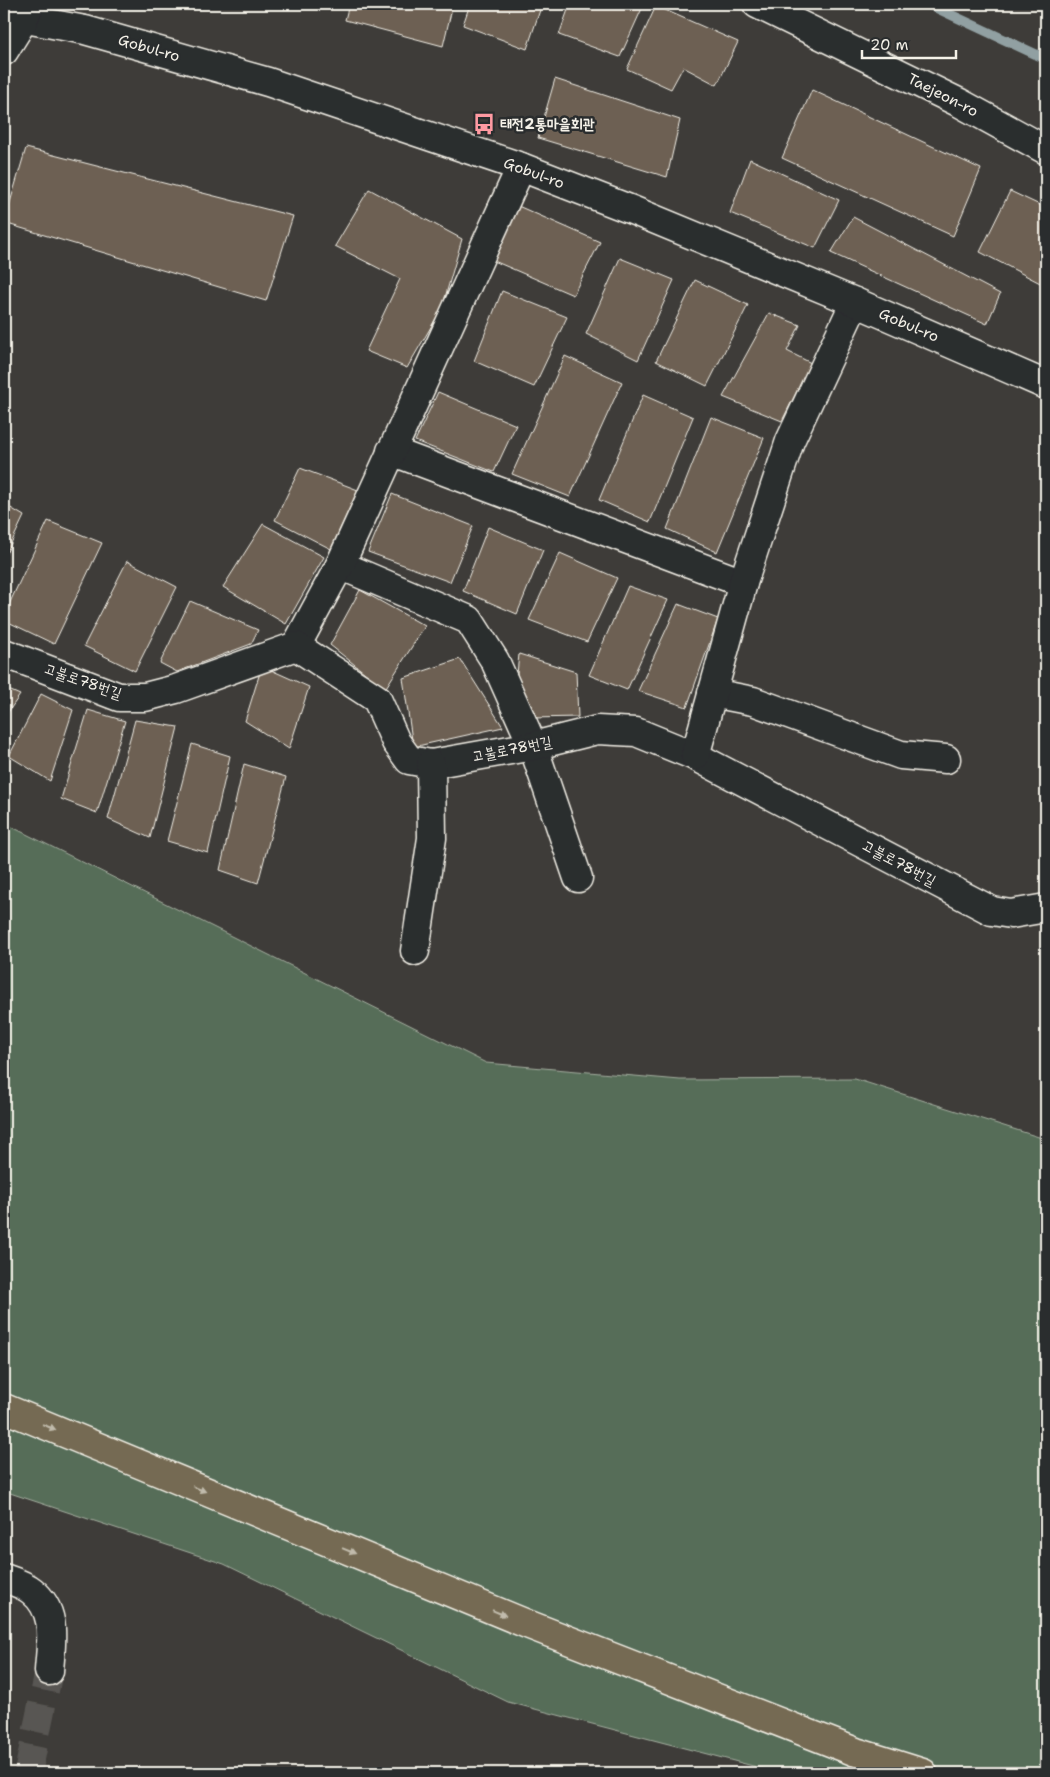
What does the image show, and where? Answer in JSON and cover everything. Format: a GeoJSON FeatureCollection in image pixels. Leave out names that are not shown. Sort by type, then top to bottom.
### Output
{"type":"FeatureCollection","features":[{"type":"Feature","properties":{"kind":"highway"},"geometry":{"type":"LineString","coordinates":[[4,1408],[527,1624],[856,1752],[923,1773]]}},
{"type":"Feature","properties":{"kind":"street","name":"Taejeon-ro"},"geometry":{"type":"LineString","coordinates":[[757,4],[960,103],[1046,150]]}},
{"type":"Feature","properties":{"kind":"street"},"geometry":{"type":"LineString","coordinates":[[4,51],[19,13]]}},
{"type":"Feature","properties":{"kind":"street","name":"Gobul-ro"},"geometry":{"type":"LineString","coordinates":[[19,13],[268,82],[521,167],[632,210],[855,302],[1046,385]]}},
{"type":"Feature","properties":{"kind":"street"},"geometry":{"type":"LineString","coordinates":[[296,646],[340,565],[521,167]]}},
{"type":"Feature","properties":{"kind":"street"},"geometry":{"type":"LineString","coordinates":[[695,756],[743,583],[790,441],[855,302]]}},
{"type":"Feature","properties":{"kind":"street"},"geometry":{"type":"LineString","coordinates":[[392,451],[743,583]]}},
{"type":"Feature","properties":{"kind":"street"},"geometry":{"type":"LineString","coordinates":[[340,565],[469,620],[495,662],[533,746],[578,878]]}},
{"type":"Feature","properties":{"kind":"street","name":"고불로78번길"},"geometry":{"type":"LineString","coordinates":[[4,653],[118,696],[145,697],[176,689],[296,646],[377,699],[396,742],[409,760],[430,764],[533,746],[597,730],[636,732],[695,756],[992,911],[1011,914],[1046,908]]}},
{"type":"Feature","properties":{"kind":"street"},"geometry":{"type":"LineString","coordinates":[[712,693],[753,701],[901,755],[946,759]]}},
{"type":"Feature","properties":{"kind":"street"},"geometry":{"type":"LineString","coordinates":[[415,951],[432,838],[430,764]]}},
{"type":"Feature","properties":{"kind":"street"},"geometry":{"type":"LineString","coordinates":[[4,1578],[31,1589],[45,1604],[51,1627],[49,1670]]}},
{"type":"Feature","properties":{"kind":"green space"},"geometry":{"type":"Polygon","coordinates":[[[4,823],[486,1063],[680,1080],[855,1079],[1045,1139],[1046,1773],[776,1772],[508,1702],[224,1564],[4,1491],[4,823]]]}},
{"type":"Feature","properties":{"kind":"building"},"geometry":{"type":"Polygon","coordinates":[[[349,4],[453,4],[443,46],[345,20],[349,4]]]}},
{"type":"Feature","properties":{"kind":"building"},"geometry":{"type":"Polygon","coordinates":[[[470,4],[542,4],[527,49],[463,25],[470,4]]]}},
{"type":"Feature","properties":{"kind":"building"},"geometry":{"type":"Polygon","coordinates":[[[570,4],[644,4],[620,57],[559,35],[570,4]]]}},
{"type":"Feature","properties":{"kind":"building"},"geometry":{"type":"Polygon","coordinates":[[[656,6],[738,42],[717,85],[683,67],[671,89],[627,69],[656,6]]]}},
{"type":"Feature","properties":{"kind":"building"},"geometry":{"type":"Polygon","coordinates":[[[555,79],[680,120],[667,177],[538,138],[555,79]]]}},
{"type":"Feature","properties":{"kind":"building"},"geometry":{"type":"Polygon","coordinates":[[[812,90],[981,169],[953,236],[782,158],[812,90]]]}},
{"type":"Feature","properties":{"kind":"building"},"geometry":{"type":"Polygon","coordinates":[[[26,148],[293,216],[266,301],[4,223],[26,148]]]}},
{"type":"Feature","properties":{"kind":"building"},"geometry":{"type":"Polygon","coordinates":[[[750,159],[839,200],[815,248],[730,213],[750,159]]]}},
{"type":"Feature","properties":{"kind":"building"},"geometry":{"type":"Polygon","coordinates":[[[369,189],[462,239],[442,308],[407,368],[366,351],[400,279],[335,246],[369,189]]]}},
{"type":"Feature","properties":{"kind":"building"},"geometry":{"type":"Polygon","coordinates":[[[1010,191],[1046,208],[1046,286],[980,252],[1010,191]]]}},
{"type":"Feature","properties":{"kind":"building"},"geometry":{"type":"Polygon","coordinates":[[[518,206],[600,242],[573,295],[494,261],[518,206]]]}},
{"type":"Feature","properties":{"kind":"building"},"geometry":{"type":"Polygon","coordinates":[[[853,217],[1000,294],[987,324],[831,253],[853,217]]]}},
{"type":"Feature","properties":{"kind":"building"},"geometry":{"type":"Polygon","coordinates":[[[620,258],[674,280],[638,360],[586,334],[620,258]]]}},
{"type":"Feature","properties":{"kind":"building"},"geometry":{"type":"Polygon","coordinates":[[[695,280],[748,305],[707,386],[656,361],[695,280]]]}},
{"type":"Feature","properties":{"kind":"building"},"geometry":{"type":"Polygon","coordinates":[[[502,291],[567,317],[534,387],[474,361],[502,291]]]}},
{"type":"Feature","properties":{"kind":"building"},"geometry":{"type":"Polygon","coordinates":[[[769,313],[800,325],[787,351],[811,363],[782,421],[723,397],[769,313]]]}},
{"type":"Feature","properties":{"kind":"building"},"geometry":{"type":"Polygon","coordinates":[[[565,356],[622,382],[570,497],[512,474],[565,356]]]}},
{"type":"Feature","properties":{"kind":"building"},"geometry":{"type":"Polygon","coordinates":[[[438,392],[516,425],[494,472],[415,441],[438,392]]]}},
{"type":"Feature","properties":{"kind":"building"},"geometry":{"type":"Polygon","coordinates":[[[643,395],[693,417],[650,522],[599,500],[643,395]]]}},
{"type":"Feature","properties":{"kind":"building"},"geometry":{"type":"Polygon","coordinates":[[[711,417],[764,438],[717,552],[667,529],[711,417]]]}},
{"type":"Feature","properties":{"kind":"building"},"geometry":{"type":"Polygon","coordinates":[[[300,468],[358,490],[331,549],[275,520],[300,468]]]}},
{"type":"Feature","properties":{"kind":"building"},"geometry":{"type":"Polygon","coordinates":[[[392,494],[473,526],[450,582],[368,552],[392,494]]]}},
{"type":"Feature","properties":{"kind":"building"},"geometry":{"type":"Polygon","coordinates":[[[4,504],[24,516],[4,558],[4,504]]]}},
{"type":"Feature","properties":{"kind":"building"},"geometry":{"type":"Polygon","coordinates":[[[48,521],[102,543],[54,644],[4,620],[4,615],[48,521]]]}},
{"type":"Feature","properties":{"kind":"building"},"geometry":{"type":"Polygon","coordinates":[[[263,524],[324,557],[286,624],[223,587],[263,524]]]}},
{"type":"Feature","properties":{"kind":"building"},"geometry":{"type":"Polygon","coordinates":[[[488,527],[543,550],[517,614],[463,591],[488,527]]]}},
{"type":"Feature","properties":{"kind":"building"},"geometry":{"type":"Polygon","coordinates":[[[560,553],[617,578],[587,642],[529,620],[560,553]]]}},
{"type":"Feature","properties":{"kind":"building"},"geometry":{"type":"Polygon","coordinates":[[[127,561],[177,587],[135,671],[84,646],[127,561]]]}},
{"type":"Feature","properties":{"kind":"building"},"geometry":{"type":"Polygon","coordinates":[[[628,586],[668,600],[627,690],[589,675],[628,586]]]}},
{"type":"Feature","properties":{"kind":"building"},"geometry":{"type":"Polygon","coordinates":[[[360,590],[425,626],[385,689],[330,645],[360,590]]]}},
{"type":"Feature","properties":{"kind":"building"},"geometry":{"type":"Polygon","coordinates":[[[190,601],[258,630],[251,644],[177,672],[160,663],[190,601]]]}},
{"type":"Feature","properties":{"kind":"building"},"geometry":{"type":"Polygon","coordinates":[[[678,604],[718,619],[687,707],[638,691],[678,604]]]}},
{"type":"Feature","properties":{"kind":"building"},"geometry":{"type":"Polygon","coordinates":[[[519,654],[576,672],[578,717],[532,718],[516,684],[519,654]]]}},
{"type":"Feature","properties":{"kind":"building"},"geometry":{"type":"Polygon","coordinates":[[[460,659],[503,727],[413,747],[403,678],[460,659]]]}},
{"type":"Feature","properties":{"kind":"building"},"geometry":{"type":"Polygon","coordinates":[[[262,666],[309,687],[289,749],[245,721],[262,666]]]}},
{"type":"Feature","properties":{"kind":"building"},"geometry":{"type":"Polygon","coordinates":[[[4,688],[20,695],[4,718],[4,688]]]}},
{"type":"Feature","properties":{"kind":"building"},"geometry":{"type":"Polygon","coordinates":[[[41,694],[73,710],[50,781],[9,756],[41,694]]]}},
{"type":"Feature","properties":{"kind":"building"},"geometry":{"type":"Polygon","coordinates":[[[88,710],[125,721],[97,813],[61,799],[88,710]]]}},
{"type":"Feature","properties":{"kind":"building"},"geometry":{"type":"Polygon","coordinates":[[[135,720],[178,727],[150,838],[108,819],[135,720]]]}},
{"type":"Feature","properties":{"kind":"building"},"geometry":{"type":"Polygon","coordinates":[[[192,744],[230,756],[208,853],[167,841],[192,744]]]}},
{"type":"Feature","properties":{"kind":"building"},"geometry":{"type":"Polygon","coordinates":[[[244,764],[286,777],[258,883],[220,870],[244,764]]]}},
{"type":"Feature","properties":{"kind":"waterway"},"geometry":{"type":"LineString","coordinates":[[928,4],[1046,59]]}},
{"type":"Feature","properties":{"kind":"tunnel"},"geometry":{"type":"LineString","coordinates":[[28,1773],[49,1671]]}},
{"type":"Feature","properties":{"kind":"place","name":"태전2통마을회관"},"geometry":{"type":"Point","coordinates":[484,124]}}]}
